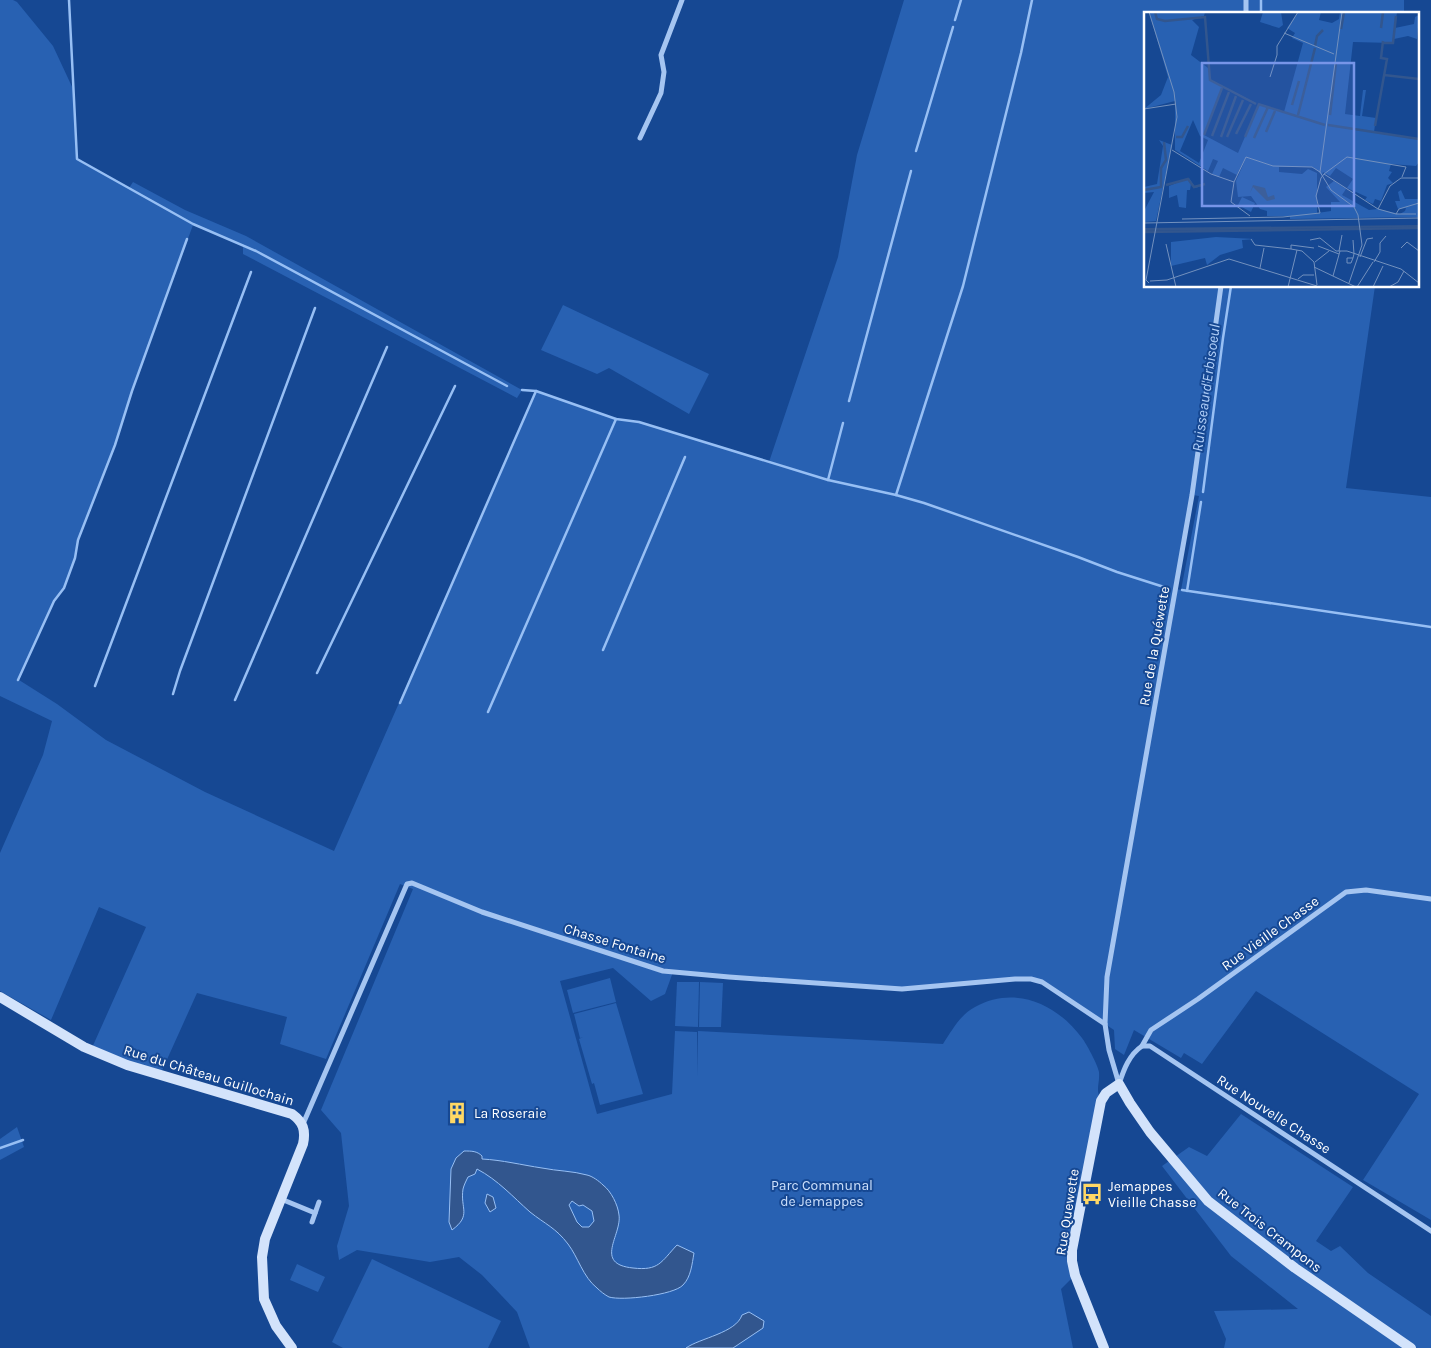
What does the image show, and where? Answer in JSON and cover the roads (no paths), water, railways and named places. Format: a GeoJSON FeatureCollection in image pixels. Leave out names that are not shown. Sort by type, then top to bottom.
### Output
{"type":"FeatureCollection","features":[{"type":"Feature","properties":{"kind":"street"},"geometry":{"type":"LineString","coordinates":[[640,138],[661,93],[664,72],[661,55],[682,0]]}},
{"type":"Feature","properties":{"kind":"street","name":"Rue de la Quéwette"},"geometry":{"type":"LineString","coordinates":[[1119,1084],[1108,1050],[1104,1024],[1104,1008],[1112,952],[1192,495],[1221,288]]}},
{"type":"Feature","properties":{"kind":"street","name":"Chasse Fontaine"},"geometry":{"type":"LineString","coordinates":[[303,1124],[407,884],[412,883],[482,912],[663,971],[902,989],[1031,979],[1042,982],[1104,1024]]}},
{"type":"Feature","properties":{"kind":"street","name":"Rue Vieille Chasse"},"geometry":{"type":"LineString","coordinates":[[1142,1046],[1151,1030],[1198,1000],[1346,892],[1366,890],[1431,899]]}},
{"type":"Feature","properties":{"kind":"street","name":"Rue du Château Guillochain"},"geometry":{"type":"LineString","coordinates":[[0,998],[84,1047],[127,1065],[292,1114],[303,1124],[305,1130],[303,1144],[265,1239],[262,1257],[264,1299],[276,1326],[292,1348]]}},
{"type":"Feature","properties":{"kind":"street"},"geometry":{"type":"LineString","coordinates":[[1119,1084],[1124,1069],[1134,1052],[1142,1046]]}},
{"type":"Feature","properties":{"kind":"street","name":"Rue Nouvelle Chasse"},"geometry":{"type":"LineString","coordinates":[[1142,1046],[1150,1046],[1431,1230]]}},
{"type":"Feature","properties":{"kind":"street","name":"Rue Quewette"},"geometry":{"type":"LineString","coordinates":[[1104,1348],[1075,1275],[1072,1250],[1101,1101],[1106,1094],[1119,1084]]}},
{"type":"Feature","properties":{"kind":"street","name":"Rue Trois Crampons"},"geometry":{"type":"LineString","coordinates":[[1119,1084],[1150,1132],[1208,1201],[1295,1268],[1411,1348]]}},
{"type":"Feature","properties":{"kind":"street"},"geometry":{"type":"LineString","coordinates":[[280,1198],[316,1213]]}},
{"type":"Feature","properties":{"kind":"street"},"geometry":{"type":"LineString","coordinates":[[312,1222],[319,1202]]}},
{"type":"Feature","properties":{"kind":"waterway"},"geometry":{"type":"LineString","coordinates":[[69,0],[77,159],[193,224],[256,251],[507,386]]}},
{"type":"Feature","properties":{"kind":"waterway"},"geometry":{"type":"LineString","coordinates":[[955,20],[961,0]]}},
{"type":"Feature","properties":{"kind":"waterway"},"geometry":{"type":"LineString","coordinates":[[896,495],[963,286],[1021,53],[1032,0]]}},
{"type":"Feature","properties":{"kind":"waterway","name":"Ruisseau d'Erbisoeul"},"geometry":{"type":"LineString","coordinates":[[1261,0],[1261,12]]}},
{"type":"Feature","properties":{"kind":"waterway"},"geometry":{"type":"LineString","coordinates":[[916,151],[953,27]]}},
{"type":"Feature","properties":{"kind":"waterway"},"geometry":{"type":"LineString","coordinates":[[849,401],[911,171]]}},
{"type":"Feature","properties":{"kind":"waterway"},"geometry":{"type":"LineString","coordinates":[[18,680],[54,601],[64,588],[75,558],[78,540],[115,445],[132,391],[187,239]]}},
{"type":"Feature","properties":{"kind":"waterway"},"geometry":{"type":"LineString","coordinates":[[95,686],[251,272]]}},
{"type":"Feature","properties":{"kind":"waterway","name":"Ruisseau d'Erbisoeul"},"geometry":{"type":"LineString","coordinates":[[1203,492],[1231,288]]}},
{"type":"Feature","properties":{"kind":"waterway"},"geometry":{"type":"LineString","coordinates":[[173,694],[315,308]]}},
{"type":"Feature","properties":{"kind":"waterway"},"geometry":{"type":"LineString","coordinates":[[235,700],[387,347]]}},
{"type":"Feature","properties":{"kind":"waterway"},"geometry":{"type":"LineString","coordinates":[[317,673],[455,386]]}},
{"type":"Feature","properties":{"kind":"waterway"},"geometry":{"type":"LineString","coordinates":[[522,390],[536,391],[616,419],[639,422],[828,480],[924,503],[1164,587]]}},
{"type":"Feature","properties":{"kind":"waterway"},"geometry":{"type":"LineString","coordinates":[[400,703],[536,391]]}},
{"type":"Feature","properties":{"kind":"waterway"},"geometry":{"type":"LineString","coordinates":[[488,712],[616,419]]}},
{"type":"Feature","properties":{"kind":"waterway"},"geometry":{"type":"LineString","coordinates":[[828,480],[843,423]]}},
{"type":"Feature","properties":{"kind":"waterway"},"geometry":{"type":"LineString","coordinates":[[603,650],[685,457]]}},
{"type":"Feature","properties":{"kind":"waterway","name":"Ruisseau d'Erbisoeul"},"geometry":{"type":"LineString","coordinates":[[1187,591],[1201,502]]}},
{"type":"Feature","properties":{"kind":"waterway"},"geometry":{"type":"LineString","coordinates":[[1182,590],[1431,627]]}},
{"type":"Feature","properties":{"kind":"waterway"},"geometry":{"type":"LineString","coordinates":[[0,1148],[23,1140]]}},
{"type":"Feature","properties":{"kind":"place","name":"La Roseraie"},"geometry":{"type":"Point","coordinates":[457,1113]}},
{"type":"Feature","properties":{"kind":"place","name":"Jemappes Vieille Chasse"},"geometry":{"type":"Point","coordinates":[1092,1194]}},
{"type":"Feature","properties":{"kind":"park label","name":"Parc Communal de Jemappes"},"geometry":{"type":"Point","coordinates":[822,1194]}}]}
